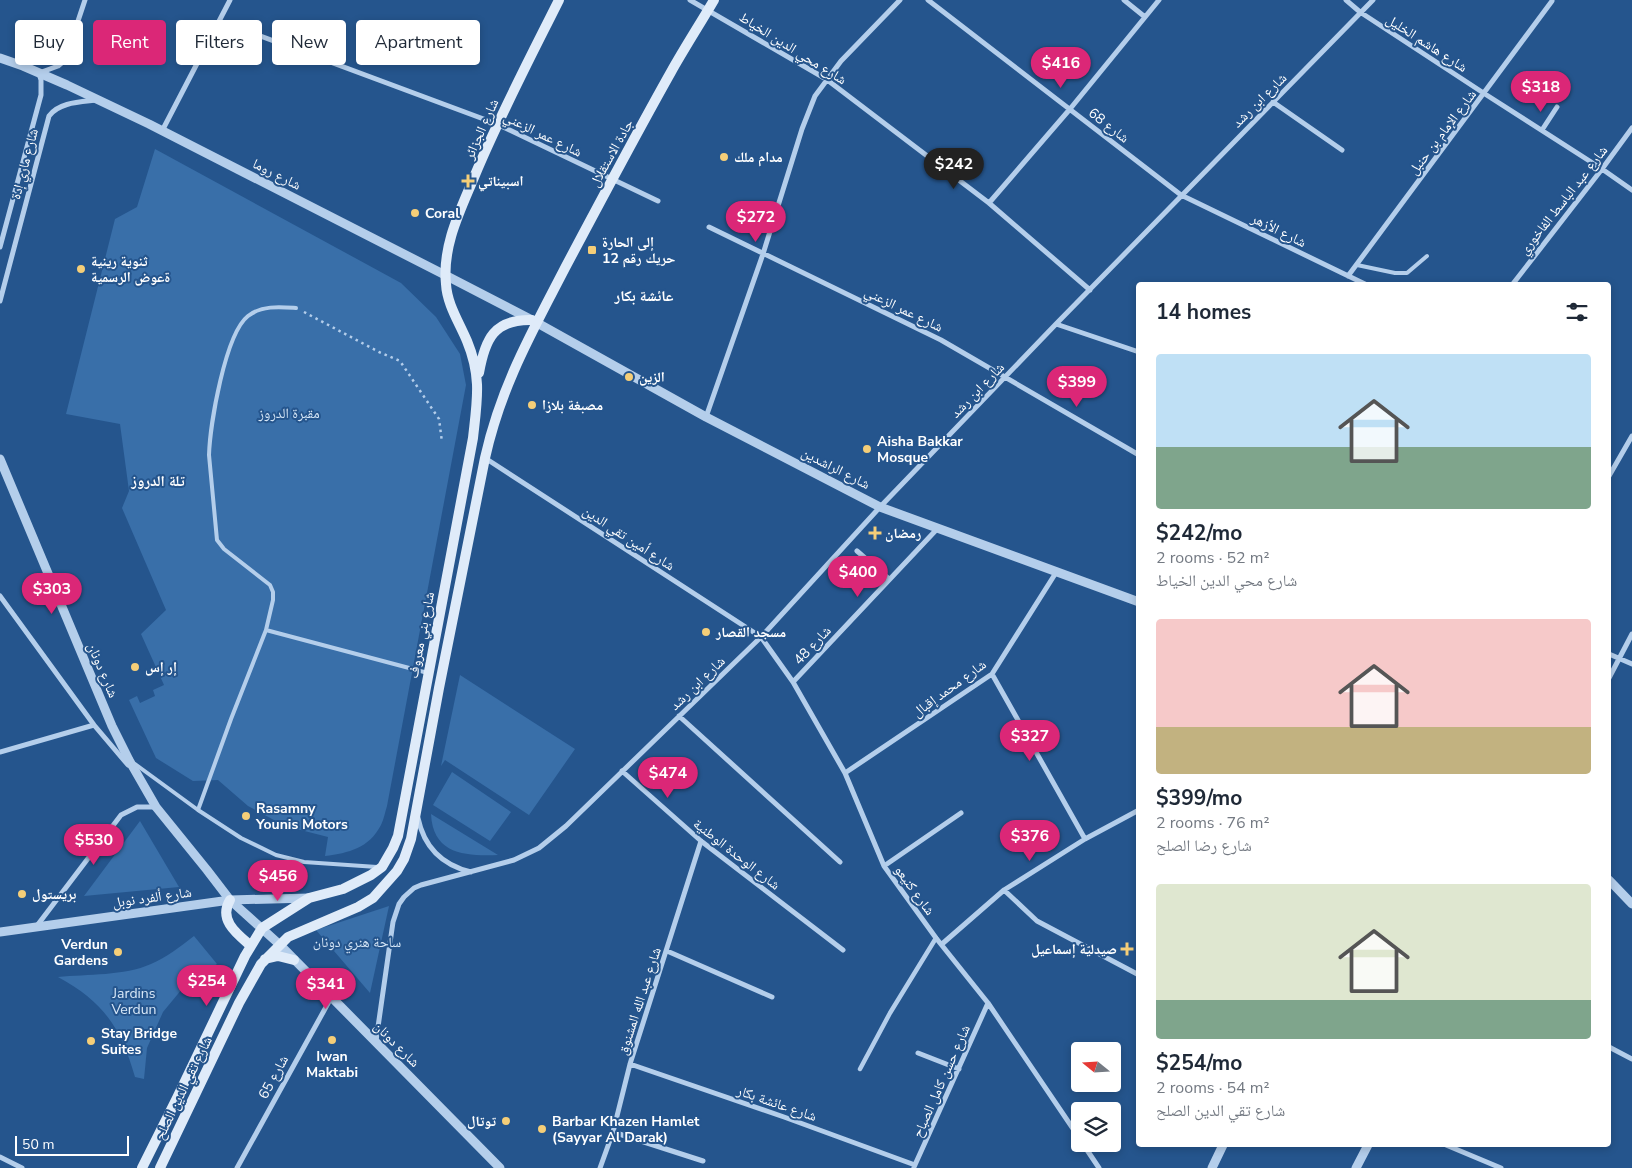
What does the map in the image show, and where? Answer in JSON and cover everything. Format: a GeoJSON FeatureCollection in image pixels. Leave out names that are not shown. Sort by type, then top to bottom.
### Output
{"type":"FeatureCollection","features":[{"type":"Feature","properties":{"kind":"main road","name":"شارع الجزائر"},"geometry":{"type":"LineString","coordinates":[[445,275],[453,230],[497,124],[559,0]]}},
{"type":"Feature","properties":{"kind":"main road","name":"جادة الاستقلال"},"geometry":{"type":"LineString","coordinates":[[535,321],[672,70],[714,0]]}},
{"type":"Feature","properties":{"kind":"main road","name":"شارع بني معروف"},"geometry":{"type":"LineString","coordinates":[[262,928],[309,898],[353,885],[364,880],[382,867],[393,848],[402,822],[424,694],[473,438],[478,391],[478,378],[468,342],[448,295],[445,275]]}},
{"type":"Feature","properties":{"kind":"main road"},"geometry":{"type":"LineString","coordinates":[[478,378],[485,347],[493,333],[506,323],[523,320],[535,321]]}},
{"type":"Feature","properties":{"kind":"main road","name":"شارع بني معروف"},"geometry":{"type":"LineString","coordinates":[[279,944],[288,936],[367,902],[377,894],[397,871],[404,859],[411,839],[484,458],[503,393],[535,321]]}},
{"type":"Feature","properties":{"kind":"main road"},"geometry":{"type":"LineString","coordinates":[[424,694],[438,696]]}},
{"type":"Feature","properties":{"kind":"main road"},"geometry":{"type":"LineString","coordinates":[[230,900],[225,912],[228,922],[251,946]]}},
{"type":"Feature","properties":{"kind":"main road","name":"شارع تقي الدين الصلح"},"geometry":{"type":"LineString","coordinates":[[142,1168],[178,1098],[245,956],[262,928]]}},
{"type":"Feature","properties":{"kind":"main road","name":"شارع تقي الدين الصلح"},"geometry":{"type":"LineString","coordinates":[[160,1168],[239,1003],[264,960],[279,944]]}},
{"type":"Feature","properties":{"kind":"main road"},"geometry":{"type":"LineString","coordinates":[[264,960],[278,956],[294,960]]}},
{"type":"Feature","properties":{"kind":"street"},"geometry":{"type":"LineString","coordinates":[[39,73],[58,66],[65,60],[85,0]]}},
{"type":"Feature","properties":{"kind":"street"},"geometry":{"type":"LineString","coordinates":[[220,20],[230,0]]}},
{"type":"Feature","properties":{"kind":"street","name":"شارع محي الدين الخياط"},"geometry":{"type":"LineString","coordinates":[[690,0],[826,79],[988,204],[1090,290]]}},
{"type":"Feature","properties":{"kind":"street"},"geometry":{"type":"LineString","coordinates":[[706,417],[763,254],[808,112],[815,96],[841,61],[900,0]]}},
{"type":"Feature","properties":{"kind":"street","name":"شارع 68"},"geometry":{"type":"LineString","coordinates":[[928,0],[1181,195]]}},
{"type":"Feature","properties":{"kind":"street"},"geometry":{"type":"LineString","coordinates":[[1124,0],[1145,17]]}},
{"type":"Feature","properties":{"kind":"street"},"geometry":{"type":"LineString","coordinates":[[988,204],[1070,109],[1159,0]]}},
{"type":"Feature","properties":{"kind":"street","name":"شارع هاشم الخليل"},"geometry":{"type":"LineString","coordinates":[[1346,0],[1360,12],[1632,190]]}},
{"type":"Feature","properties":{"kind":"street","name":"شارع ابن رشد"},"geometry":{"type":"LineString","coordinates":[[376,1041],[390,934],[399,904],[408,893],[421,885],[514,860],[539,848],[566,826],[761,637],[880,507],[1372,0]]}},
{"type":"Feature","properties":{"kind":"street","name":"شارع الإمام بن حنبل"},"geometry":{"type":"LineString","coordinates":[[1348,276],[1485,94],[1552,1]]}},
{"type":"Feature","properties":{"kind":"street","name":"شارع عمر الزعني"},"geometry":{"type":"LineString","coordinates":[[262,37],[497,124],[658,201]]}},
{"type":"Feature","properties":{"kind":"street","name":"شارع روما"},"geometry":{"type":"LineString","coordinates":[[0,58],[100,100],[535,321]]}},
{"type":"Feature","properties":{"kind":"street"},"geometry":{"type":"LineString","coordinates":[[162,131],[197,65]]}},
{"type":"Feature","properties":{"kind":"street","name":"شارع ماري إدة"},"geometry":{"type":"LineString","coordinates":[[0,247],[41,96],[39,73]]}},
{"type":"Feature","properties":{"kind":"street","name":"شارع ماري إدة"},"geometry":{"type":"LineString","coordinates":[[0,301],[49,116],[59,107],[100,100]]}},
{"type":"Feature","properties":{"kind":"street"},"geometry":{"type":"LineString","coordinates":[[1273,102],[1342,150]]}},
{"type":"Feature","properties":{"kind":"street"},"geometry":{"type":"LineString","coordinates":[[1542,130],[1557,107]]}},
{"type":"Feature","properties":{"kind":"street","name":"شارع عبد الباسط الفاخوري"},"geometry":{"type":"LineString","coordinates":[[1514,282],[1632,128]]}},
{"type":"Feature","properties":{"kind":"street","name":"شارع الأزهر"},"geometry":{"type":"LineString","coordinates":[[1181,195],[1361,282]]}},
{"type":"Feature","properties":{"kind":"street","name":"شارع عمر الزعني"},"geometry":{"type":"LineString","coordinates":[[709,227],[941,340],[1136,453]]}},
{"type":"Feature","properties":{"kind":"street","name":"شارع الراشدين"},"geometry":{"type":"LineString","coordinates":[[535,321],[706,417],[880,507],[1136,601]]}},
{"type":"Feature","properties":{"kind":"street"},"geometry":{"type":"LineString","coordinates":[[1056,324],[1136,351]]}},
{"type":"Feature","properties":{"kind":"street"},"geometry":{"type":"LineString","coordinates":[[1611,472],[1632,436]]}},
{"type":"Feature","properties":{"kind":"street","name":"شارع أمين تقي الدين"},"geometry":{"type":"LineString","coordinates":[[484,458],[761,637]]}},
{"type":"Feature","properties":{"kind":"street","name":"شارع دونان"},"geometry":{"type":"LineString","coordinates":[[0,459],[60,605],[129,760],[156,807],[230,900],[279,944],[500,1168]]}},
{"type":"Feature","properties":{"kind":"street","name":"شارع 48"},"geometry":{"type":"LineString","coordinates":[[793,682],[938,528]]}},
{"type":"Feature","properties":{"kind":"street"},"geometry":{"type":"LineString","coordinates":[[857,551],[889,579]]}},
{"type":"Feature","properties":{"kind":"street","name":"شارع محمد إقبال"},"geometry":{"type":"LineString","coordinates":[[845,773],[992,674],[1057,571]]}},
{"type":"Feature","properties":{"kind":"street","name":"شارع دونان"},"geometry":{"type":"LineString","coordinates":[[0,596],[94,725],[140,779]]}},
{"type":"Feature","properties":{"kind":"street"},"geometry":{"type":"LineString","coordinates":[[1611,674],[1632,634]]}},
{"type":"Feature","properties":{"kind":"street","name":"شارع كنيعو"},"geometry":{"type":"LineString","coordinates":[[761,637],[793,682],[845,773],[884,866],[936,938],[988,1003],[1071,1126]]}},
{"type":"Feature","properties":{"kind":"street"},"geometry":{"type":"LineString","coordinates":[[1611,655],[1632,664]]}},
{"type":"Feature","properties":{"kind":"street"},"geometry":{"type":"LineString","coordinates":[[992,674],[1084,839]]}},
{"type":"Feature","properties":{"kind":"street"},"geometry":{"type":"LineString","coordinates":[[679,716],[840,862]]}},
{"type":"Feature","properties":{"kind":"street"},"geometry":{"type":"LineString","coordinates":[[0,752],[94,725]]}},
{"type":"Feature","properties":{"kind":"street","name":"شارع الوحدة الوطنية"},"geometry":{"type":"LineString","coordinates":[[622,771],[701,842],[843,950]]}},
{"type":"Feature","properties":{"kind":"street"},"geometry":{"type":"LineString","coordinates":[[36,927],[121,815],[137,807],[156,807]]}},
{"type":"Feature","properties":{"kind":"street"},"geometry":{"type":"LineString","coordinates":[[416,812],[420,830],[426,843],[435,854],[458,868],[472,872]]}},
{"type":"Feature","properties":{"kind":"street"},"geometry":{"type":"LineString","coordinates":[[942,944],[1004,890],[1084,839],[1136,812]]}},
{"type":"Feature","properties":{"kind":"street"},"geometry":{"type":"LineString","coordinates":[[884,866],[961,813]]}},
{"type":"Feature","properties":{"kind":"street","name":"شارع عبد الله المشنوق"},"geometry":{"type":"LineString","coordinates":[[600,1168],[613,1132],[630,1064],[701,842]]}},
{"type":"Feature","properties":{"kind":"street"},"geometry":{"type":"LineString","coordinates":[[1611,882],[1632,904]]}},
{"type":"Feature","properties":{"kind":"street"},"geometry":{"type":"LineString","coordinates":[[1004,890],[1037,921],[1136,973]]}},
{"type":"Feature","properties":{"kind":"street","name":"شارع ألفرد نوبل"},"geometry":{"type":"LineString","coordinates":[[0,932],[230,900],[309,898]]}},
{"type":"Feature","properties":{"kind":"street"},"geometry":{"type":"LineString","coordinates":[[860,1069],[890,1013],[936,938]]}},
{"type":"Feature","properties":{"kind":"street"},"geometry":{"type":"LineString","coordinates":[[667,951],[772,997]]}},
{"type":"Feature","properties":{"kind":"street","name":"شارع 65"},"geometry":{"type":"LineString","coordinates":[[237,1168],[331,998]]}},
{"type":"Feature","properties":{"kind":"street","name":"شارع حسن كامل الصباح"},"geometry":{"type":"LineString","coordinates":[[914,1167],[988,1003]]}},
{"type":"Feature","properties":{"kind":"street"},"geometry":{"type":"LineString","coordinates":[[1611,1048],[1632,1059]]}},
{"type":"Feature","properties":{"kind":"street"},"geometry":{"type":"LineString","coordinates":[[918,1053],[959,1069]]}},
{"type":"Feature","properties":{"kind":"street","name":"شارع عائشة بكار"},"geometry":{"type":"LineString","coordinates":[[630,1064],[784,1117],[914,1167]]}},
{"type":"Feature","properties":{"kind":"street"},"geometry":{"type":"LineString","coordinates":[[613,1132],[703,1161]]}},
{"type":"Feature","properties":{"kind":"street"},"geometry":{"type":"LineString","coordinates":[[1212,1168],[1222,1147]]}},
{"type":"Feature","properties":{"kind":"street"},"geometry":{"type":"LineString","coordinates":[[1356,1168],[1367,1147]]}},
{"type":"Feature","properties":{"kind":"street"},"geometry":{"type":"LineString","coordinates":[[1451,1147],[1500,1168]]}},
{"type":"Feature","properties":{"kind":"street"},"geometry":{"type":"LineString","coordinates":[[1088,1152],[1099,1168]]}},
{"type":"Feature","properties":{"kind":"street"},"geometry":{"type":"LineString","coordinates":[[0,1157],[22,1168]]}},
{"type":"Feature","properties":{"kind":"lane"},"geometry":{"type":"LineString","coordinates":[[1357,265],[1395,273],[1407,273],[1427,256]]}},
{"type":"Feature","properties":{"kind":"lane"},"geometry":{"type":"LineString","coordinates":[[198,810],[266,630],[273,600],[273,592],[270,585],[224,549],[217,540],[210,477],[209,443],[226,361],[241,324],[249,316],[262,309],[296,308]]}},
{"type":"Feature","properties":{"kind":"lane"},"geometry":{"type":"LineString","coordinates":[[266,630],[428,673]]}},
{"type":"Feature","properties":{"kind":"lane"},"geometry":{"type":"LineString","coordinates":[[129,760],[198,810],[259,847],[290,860],[382,867]]}},
{"type":"Feature","properties":{"kind":"path"},"geometry":{"type":"LineString","coordinates":[[296,308],[343,334],[400,361],[439,419],[442,442]]}},
{"type":"Feature","properties":{"kind":"green space","name":"مقبرة الدروز"},"geometry":{"type":"Polygon","coordinates":[[[155,149],[401,283],[436,317],[460,354],[466,385],[387,806],[384,818],[376,833],[364,844],[350,851],[325,856],[328,837],[285,826],[248,806],[218,780],[193,781],[156,758],[129,700],[137,696],[140,703],[155,696],[153,690],[164,685],[141,634],[166,610],[122,508],[129,491],[120,424],[66,414],[115,219],[137,207],[155,149]]]}},
{"type":"Feature","properties":{"kind":"green space"},"geometry":{"type":"Polygon","coordinates":[[[460,675],[575,749],[529,815],[445,760],[441,766],[460,675]]]}},
{"type":"Feature","properties":{"kind":"green space"},"geometry":{"type":"Polygon","coordinates":[[[452,772],[511,812],[490,841],[433,805],[452,772]]]}},
{"type":"Feature","properties":{"kind":"green space"},"geometry":{"type":"Polygon","coordinates":[[[431,814],[498,855],[474,855],[453,850],[438,838],[433,828],[431,814]]]}},
{"type":"Feature","properties":{"kind":"green space"},"geometry":{"type":"Polygon","coordinates":[[[140,821],[179,887],[84,896],[140,821]]]}},
{"type":"Feature","properties":{"kind":"green space","name":"ساحة هنري دونان"},"geometry":{"type":"Polygon","coordinates":[[[389,906],[370,993],[316,930],[389,906]]]}},
{"type":"Feature","properties":{"kind":"green space","name":"Jardins Verdun"},"geometry":{"type":"Polygon","coordinates":[[[194,936],[217,964],[182,989],[163,1012],[147,1048],[144,1079],[135,1077],[124,1044],[108,1018],[87,996],[58,977],[118,973],[140,968],[162,958],[194,936]]]}},
{"type":"Feature","properties":{"kind":"place","name":"مدام ملك"},"geometry":{"type":"Point","coordinates":[724,157]}},
{"type":"Feature","properties":{"kind":"place","name":"اسبيناتي"},"geometry":{"type":"Point","coordinates":[468,181]}},
{"type":"Feature","properties":{"kind":"place","name":"Coral"},"geometry":{"type":"Point","coordinates":[415,213]}},
{"type":"Feature","properties":{"kind":"place","name":"إلی الحارة حريك رقم 12"},"geometry":{"type":"Point","coordinates":[592,250]}},
{"type":"Feature","properties":{"kind":"place","name":"ثنوية رينية ةعوض الرسمية"},"geometry":{"type":"Point","coordinates":[81,269]}},
{"type":"Feature","properties":{"kind":"place","name":"الزين"},"geometry":{"type":"Point","coordinates":[629,377]}},
{"type":"Feature","properties":{"kind":"place","name":"مصبغة بلازا"},"geometry":{"type":"Point","coordinates":[532,405]}},
{"type":"Feature","properties":{"kind":"place","name":"Aisha Bakkar Mosque"},"geometry":{"type":"Point","coordinates":[867,449]}},
{"type":"Feature","properties":{"kind":"place","name":"رمضان"},"geometry":{"type":"Point","coordinates":[875,533]}},
{"type":"Feature","properties":{"kind":"place","name":"مسجد القصار"},"geometry":{"type":"Point","coordinates":[706,632]}},
{"type":"Feature","properties":{"kind":"place","name":"إر إس"},"geometry":{"type":"Point","coordinates":[135,667]}},
{"type":"Feature","properties":{"kind":"place","name":"Rasamny Younis Motors"},"geometry":{"type":"Point","coordinates":[246,816]}},
{"type":"Feature","properties":{"kind":"place","name":"بريستول"},"geometry":{"type":"Point","coordinates":[22,894]}},
{"type":"Feature","properties":{"kind":"place","name":"صيدليّة إسماعيل"},"geometry":{"type":"Point","coordinates":[1127,949]}},
{"type":"Feature","properties":{"kind":"place","name":"Verdun Gardens"},"geometry":{"type":"Point","coordinates":[118,952]}},
{"type":"Feature","properties":{"kind":"place","name":"Iwan Maktabi"},"geometry":{"type":"Point","coordinates":[332,1040]}},
{"type":"Feature","properties":{"kind":"place","name":"Stay Bridge Suites"},"geometry":{"type":"Point","coordinates":[91,1041]}},
{"type":"Feature","properties":{"kind":"place","name":"توتال"},"geometry":{"type":"Point","coordinates":[506,1121]}},
{"type":"Feature","properties":{"kind":"place","name":"Barbar Khazen Hamlet (Sayyar Al Darak)"},"geometry":{"type":"Point","coordinates":[542,1129]}},
{"type":"Feature","properties":{"kind":"district","name":"عائشة بكار"},"geometry":{"type":"Point","coordinates":[644,296]}},
{"type":"Feature","properties":{"kind":"district","name":"تلة الدروز"},"geometry":{"type":"Point","coordinates":[158,481]}}]}
